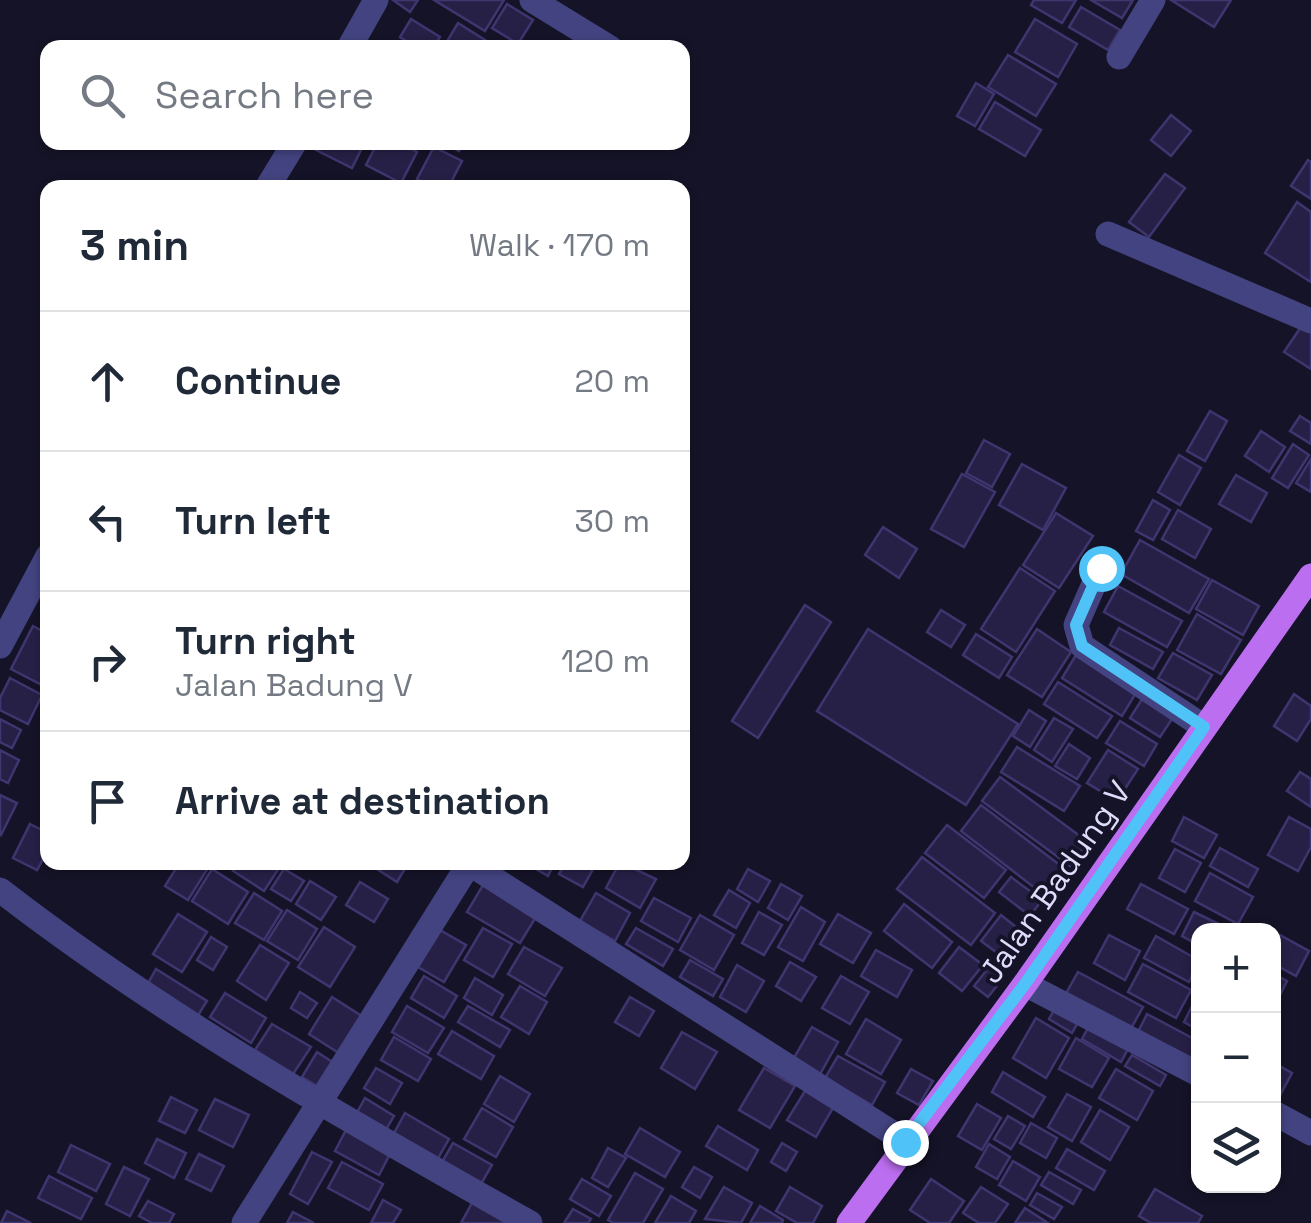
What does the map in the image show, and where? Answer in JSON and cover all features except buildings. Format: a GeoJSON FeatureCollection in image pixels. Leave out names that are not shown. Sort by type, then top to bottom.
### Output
{"type":"FeatureCollection","features":[{"type":"Feature","properties":{"kind":"main road","name":"Jalan Badung V"},"geometry":{"type":"LineString","coordinates":[[849,1223],[1025,984],[1311,576]]}},
{"type":"Feature","properties":{"kind":"street"},"geometry":{"type":"LineString","coordinates":[[354,40],[376,0]]}},
{"type":"Feature","properties":{"kind":"street"},"geometry":{"type":"LineString","coordinates":[[532,0],[597,40]]}},
{"type":"Feature","properties":{"kind":"street"},"geometry":{"type":"LineString","coordinates":[[1119,56],[1153,0]]}},
{"type":"Feature","properties":{"kind":"street"},"geometry":{"type":"LineString","coordinates":[[272,180],[290,150]]}},
{"type":"Feature","properties":{"kind":"street"},"geometry":{"type":"LineString","coordinates":[[1108,234],[1311,321]]}},
{"type":"Feature","properties":{"kind":"street"},"geometry":{"type":"LineString","coordinates":[[1101,568],[1076,625],[1082,646],[1204,727]]}},
{"type":"Feature","properties":{"kind":"street"},"geometry":{"type":"LineString","coordinates":[[0,646],[40,588]]}},
{"type":"Feature","properties":{"kind":"street"},"geometry":{"type":"LineString","coordinates":[[244,1223],[464,870]]}},
{"type":"Feature","properties":{"kind":"street"},"geometry":{"type":"LineString","coordinates":[[479,870],[905,1142]]}},
{"type":"Feature","properties":{"kind":"street"},"geometry":{"type":"LineString","coordinates":[[0,890],[84,954],[320,1103],[530,1223]]}},
{"type":"Feature","properties":{"kind":"street"},"geometry":{"type":"LineString","coordinates":[[1025,984],[1191,1070]]}},
{"type":"Feature","properties":{"kind":"street"},"geometry":{"type":"LineString","coordinates":[[1281,1117],[1311,1133]]}},
{"type":"Feature","properties":{"kind":"route"},"geometry":{"type":"LineString","coordinates":[[905,1142],[1025,984],[1204,727],[1082,646],[1076,625],[1101,568]]}}]}
